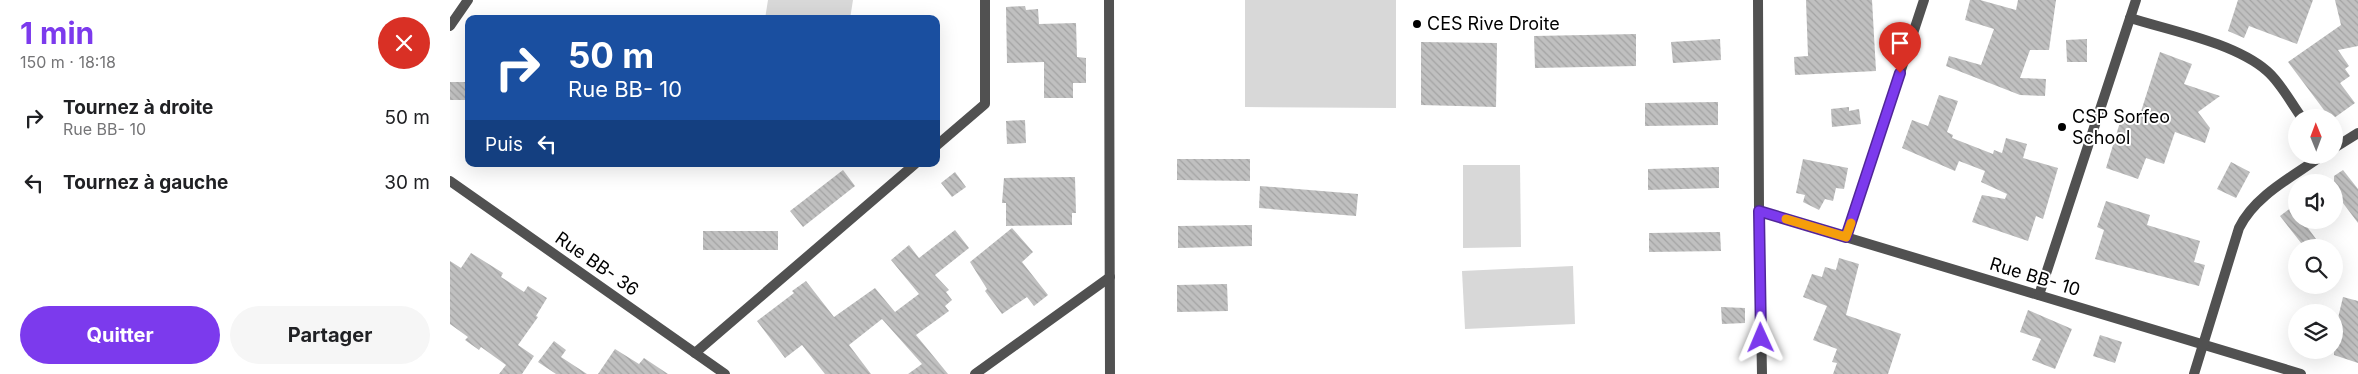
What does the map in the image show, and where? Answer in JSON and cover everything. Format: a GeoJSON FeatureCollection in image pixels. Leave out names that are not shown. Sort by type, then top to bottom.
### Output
{"type":"FeatureCollection","features":[{"type":"Feature","properties":{"kind":"street"},"geometry":{"type":"LineString","coordinates":[[450,26],[468,0]]}},
{"type":"Feature","properties":{"kind":"street"},"geometry":{"type":"LineString","coordinates":[[940,143],[985,104],[985,0]]}},
{"type":"Feature","properties":{"kind":"street"},"geometry":{"type":"LineString","coordinates":[[1109,0],[1110,374]]}},
{"type":"Feature","properties":{"kind":"street"},"geometry":{"type":"LineString","coordinates":[[1758,0],[1762,374]]}},
{"type":"Feature","properties":{"kind":"street"},"geometry":{"type":"LineString","coordinates":[[1846,237],[1924,0]]}},
{"type":"Feature","properties":{"kind":"street"},"geometry":{"type":"LineString","coordinates":[[2039,295],[2136,0]]}},
{"type":"Feature","properties":{"kind":"street"},"geometry":{"type":"LineString","coordinates":[[2130,18],[2225,48],[2250,58],[2269,72],[2296,109]]}},
{"type":"Feature","properties":{"kind":"street"},"geometry":{"type":"LineString","coordinates":[[2343,143],[2358,134]]}},
{"type":"Feature","properties":{"kind":"street"},"geometry":{"type":"LineString","coordinates":[[2194,374],[2239,228],[2246,214],[2260,200],[2310,164]]}},
{"type":"Feature","properties":{"kind":"street"},"geometry":{"type":"LineString","coordinates":[[695,353],[912,167]]}},
{"type":"Feature","properties":{"kind":"street","name":"Rue BB- 36"},"geometry":{"type":"LineString","coordinates":[[450,181],[725,374]]}},
{"type":"Feature","properties":{"kind":"street","name":"Rue BB- 10"},"geometry":{"type":"LineString","coordinates":[[1759,211],[2302,374]]}},
{"type":"Feature","properties":{"kind":"street"},"geometry":{"type":"LineString","coordinates":[[975,374],[1110,277]]}},
{"type":"Feature","properties":{"kind":"shaded area"},"geometry":{"type":"Polygon","coordinates":[[[768,0],[853,0],[851,15],[766,15],[768,0]]]}},
{"type":"Feature","properties":{"kind":"shaded area"},"geometry":{"type":"Polygon","coordinates":[[[1245,0],[1396,0],[1396,108],[1245,107],[1245,0]]]}},
{"type":"Feature","properties":{"kind":"shaded area"},"geometry":{"type":"Polygon","coordinates":[[[1463,165],[1520,165],[1521,247],[1463,248],[1463,165]]]}},
{"type":"Feature","properties":{"kind":"shaded area"},"geometry":{"type":"Polygon","coordinates":[[[1573,266],[1575,324],[1465,329],[1462,271],[1573,266]]]}},
{"type":"Feature","properties":{"kind":"building"},"geometry":{"type":"Polygon","coordinates":[[[1806,0],[1872,0],[1876,71],[1795,75],[1794,57],[1808,56],[1806,0]]]}},
{"type":"Feature","properties":{"kind":"building"},"geometry":{"type":"Polygon","coordinates":[[[1970,0],[1980,0],[2016,10],[2018,0],[2056,0],[2049,50],[2030,50],[2020,78],[2046,79],[2045,96],[2020,95],[1946,66],[1949,56],[1981,65],[1994,29],[1965,20],[1970,0]]]}},
{"type":"Feature","properties":{"kind":"building"},"geometry":{"type":"Polygon","coordinates":[[[2238,0],[2313,0],[2297,44],[2249,26],[2244,38],[2228,31],[2238,0]]]}},
{"type":"Feature","properties":{"kind":"building"},"geometry":{"type":"Polygon","coordinates":[[[2335,0],[2358,0],[2358,46],[2338,50],[2349,66],[2345,69],[2350,76],[2340,83],[2355,103],[2343,112],[2343,109],[2323,109],[2288,62],[2341,25],[2335,0]]]}},
{"type":"Feature","properties":{"kind":"building"},"geometry":{"type":"Polygon","coordinates":[[[1025,6],[1026,10],[1038,9],[1039,24],[1076,23],[1077,57],[1086,58],[1086,83],[1073,83],[1073,98],[1044,98],[1044,62],[1007,63],[1006,7],[1025,6]]]}},
{"type":"Feature","properties":{"kind":"building"},"geometry":{"type":"Polygon","coordinates":[[[1636,34],[1636,66],[1535,68],[1534,36],[1636,34]]]}},
{"type":"Feature","properties":{"kind":"building"},"geometry":{"type":"Polygon","coordinates":[[[1720,39],[1721,60],[1673,63],[1671,42],[1720,39]]]}},
{"type":"Feature","properties":{"kind":"building"},"geometry":{"type":"Polygon","coordinates":[[[2087,39],[2087,62],[2067,62],[2066,40],[2087,39]]]}},
{"type":"Feature","properties":{"kind":"building"},"geometry":{"type":"Polygon","coordinates":[[[1421,42],[1497,43],[1496,107],[1421,105],[1421,42]]]}},
{"type":"Feature","properties":{"kind":"building"},"geometry":{"type":"Polygon","coordinates":[[[2160,52],[2192,64],[2184,84],[2220,96],[2198,112],[2210,128],[2205,143],[2175,132],[2164,164],[2146,158],[2138,179],[2106,168],[2121,119],[2137,124],[2160,52]]]}},
{"type":"Feature","properties":{"kind":"building"},"geometry":{"type":"Polygon","coordinates":[[[450,82],[465,82],[465,100],[450,100],[450,82]]]}},
{"type":"Feature","properties":{"kind":"building"},"geometry":{"type":"Polygon","coordinates":[[[1939,95],[1958,101],[1947,132],[1953,135],[1952,138],[1993,154],[1994,150],[2002,153],[2006,138],[2027,144],[2023,158],[2058,168],[2043,219],[2036,216],[2028,241],[1972,222],[1982,195],[2005,199],[2007,194],[1981,182],[1985,171],[1959,161],[1955,171],[1902,148],[1912,120],[1928,126],[1939,95]]]}},
{"type":"Feature","properties":{"kind":"building"},"geometry":{"type":"Polygon","coordinates":[[[1718,102],[1718,125],[1645,126],[1645,103],[1718,102]]]}},
{"type":"Feature","properties":{"kind":"building"},"geometry":{"type":"Polygon","coordinates":[[[1849,107],[1849,111],[1859,109],[1861,124],[1832,127],[1831,109],[1849,107]]]}},
{"type":"Feature","properties":{"kind":"building"},"geometry":{"type":"Polygon","coordinates":[[[1025,120],[1026,143],[1007,144],[1006,121],[1025,120]]]}},
{"type":"Feature","properties":{"kind":"building"},"geometry":{"type":"Polygon","coordinates":[[[1177,159],[1250,159],[1250,181],[1177,180],[1177,159]]]}},
{"type":"Feature","properties":{"kind":"building"},"geometry":{"type":"Polygon","coordinates":[[[1803,159],[1848,168],[1844,189],[1836,188],[1833,201],[1825,199],[1819,210],[1803,202],[1805,195],[1796,193],[1803,159]]]}},
{"type":"Feature","properties":{"kind":"building"},"geometry":{"type":"Polygon","coordinates":[[[2231,162],[2250,172],[2236,198],[2217,189],[2231,162]]]}},
{"type":"Feature","properties":{"kind":"building"},"geometry":{"type":"Polygon","coordinates":[[[1719,167],[1719,188],[1648,190],[1648,169],[1719,167]]]}},
{"type":"Feature","properties":{"kind":"building"},"geometry":{"type":"Polygon","coordinates":[[[843,170],[855,186],[803,227],[790,211],[843,170]]]}},
{"type":"Feature","properties":{"kind":"building"},"geometry":{"type":"Polygon","coordinates":[[[2343,170],[2358,189],[2358,223],[2343,203],[2343,174],[2337,174],[2343,170]]]}},
{"type":"Feature","properties":{"kind":"building"},"geometry":{"type":"Polygon","coordinates":[[[955,172],[966,187],[952,197],[941,183],[955,172]]]}},
{"type":"Feature","properties":{"kind":"building"},"geometry":{"type":"Polygon","coordinates":[[[1075,177],[1076,213],[1072,213],[1072,225],[1006,226],[1006,203],[1002,203],[1004,178],[1075,177]]]}},
{"type":"Feature","properties":{"kind":"building"},"geometry":{"type":"Polygon","coordinates":[[[1260,186],[1358,194],[1356,216],[1259,208],[1260,186]]]}},
{"type":"Feature","properties":{"kind":"building"},"geometry":{"type":"Polygon","coordinates":[[[2106,201],[2150,215],[2147,225],[2200,241],[2194,262],[2205,265],[2199,286],[2095,259],[2104,230],[2097,227],[2106,201]]]}},
{"type":"Feature","properties":{"kind":"building"},"geometry":{"type":"Polygon","coordinates":[[[2288,210],[2288,226],[2280,216],[2288,210]]]}},
{"type":"Feature","properties":{"kind":"building"},"geometry":{"type":"Polygon","coordinates":[[[1252,225],[1252,246],[1178,248],[1178,226],[1252,225]]]}},
{"type":"Feature","properties":{"kind":"building"},"geometry":{"type":"Polygon","coordinates":[[[1012,228],[1033,252],[1022,262],[1048,295],[1034,306],[1027,297],[1002,314],[985,291],[987,289],[970,262],[1012,228]]]}},
{"type":"Feature","properties":{"kind":"building"},"geometry":{"type":"Polygon","coordinates":[[[2290,229],[2309,229],[2316,239],[2298,239],[2290,229]]]}},
{"type":"Feature","properties":{"kind":"building"},"geometry":{"type":"Polygon","coordinates":[[[955,230],[969,248],[935,275],[949,290],[946,292],[952,300],[945,306],[949,311],[916,335],[948,374],[908,374],[922,364],[882,319],[849,345],[871,374],[825,374],[802,345],[785,358],[757,321],[794,293],[792,291],[806,281],[834,317],[875,288],[895,312],[919,294],[891,260],[909,245],[919,258],[955,230]]]}},
{"type":"Feature","properties":{"kind":"building"},"geometry":{"type":"Polygon","coordinates":[[[703,231],[778,231],[778,250],[703,250],[703,231]]]}},
{"type":"Feature","properties":{"kind":"building"},"geometry":{"type":"Polygon","coordinates":[[[1720,232],[1721,251],[1649,252],[1649,233],[1720,232]]]}},
{"type":"Feature","properties":{"kind":"building"},"geometry":{"type":"Polygon","coordinates":[[[471,253],[503,273],[501,277],[524,292],[528,286],[547,298],[536,316],[538,317],[518,345],[534,356],[522,374],[499,374],[506,365],[481,347],[479,350],[465,340],[468,337],[450,324],[450,261],[461,268],[471,253]]]}},
{"type":"Feature","properties":{"kind":"building"},"geometry":{"type":"Polygon","coordinates":[[[1839,258],[1859,264],[1846,315],[1901,334],[1888,374],[1833,374],[1837,363],[1832,362],[1837,349],[1813,340],[1827,306],[1803,297],[1812,274],[1822,277],[1825,267],[1836,270],[1839,258]]]}},
{"type":"Feature","properties":{"kind":"building"},"geometry":{"type":"Polygon","coordinates":[[[1227,284],[1228,311],[1177,312],[1177,285],[1227,284]]]}},
{"type":"Feature","properties":{"kind":"building"},"geometry":{"type":"Polygon","coordinates":[[[2343,297],[2358,301],[2358,363],[2343,358],[2343,304],[2341,304],[2343,297]]]}},
{"type":"Feature","properties":{"kind":"building"},"geometry":{"type":"Polygon","coordinates":[[[1721,307],[1745,308],[1745,323],[1722,324],[1721,307]]]}},
{"type":"Feature","properties":{"kind":"building"},"geometry":{"type":"Polygon","coordinates":[[[2028,310],[2072,329],[2055,369],[2032,360],[2041,339],[2020,332],[2028,310]]]}},
{"type":"Feature","properties":{"kind":"building"},"geometry":{"type":"Polygon","coordinates":[[[2100,335],[2122,342],[2115,363],[2093,356],[2100,335]]]}},
{"type":"Feature","properties":{"kind":"building"},"geometry":{"type":"Polygon","coordinates":[[[554,341],[566,350],[561,357],[587,374],[556,374],[538,362],[554,341]]]}},
{"type":"Feature","properties":{"kind":"building"},"geometry":{"type":"Polygon","coordinates":[[[615,349],[639,364],[644,358],[668,374],[598,374],[615,349]]]}},
{"type":"Feature","properties":{"kind":"slow traffic"},"geometry":{"type":"LineString","coordinates":[[1786,219],[1846,237],[1851,223]]}},
{"type":"Feature","properties":{"kind":"place","name":"CES Rive Droite"},"geometry":{"type":"Point","coordinates":[1417,24]}},
{"type":"Feature","properties":{"kind":"place","name":"CSP Sorfeo School"},"geometry":{"type":"Point","coordinates":[2062,127]}},
{"type":"Feature","properties":{"kind":"route"},"geometry":{"type":"LineString","coordinates":[[1761,338],[1759,211],[1846,237],[1900,73]]}}]}
